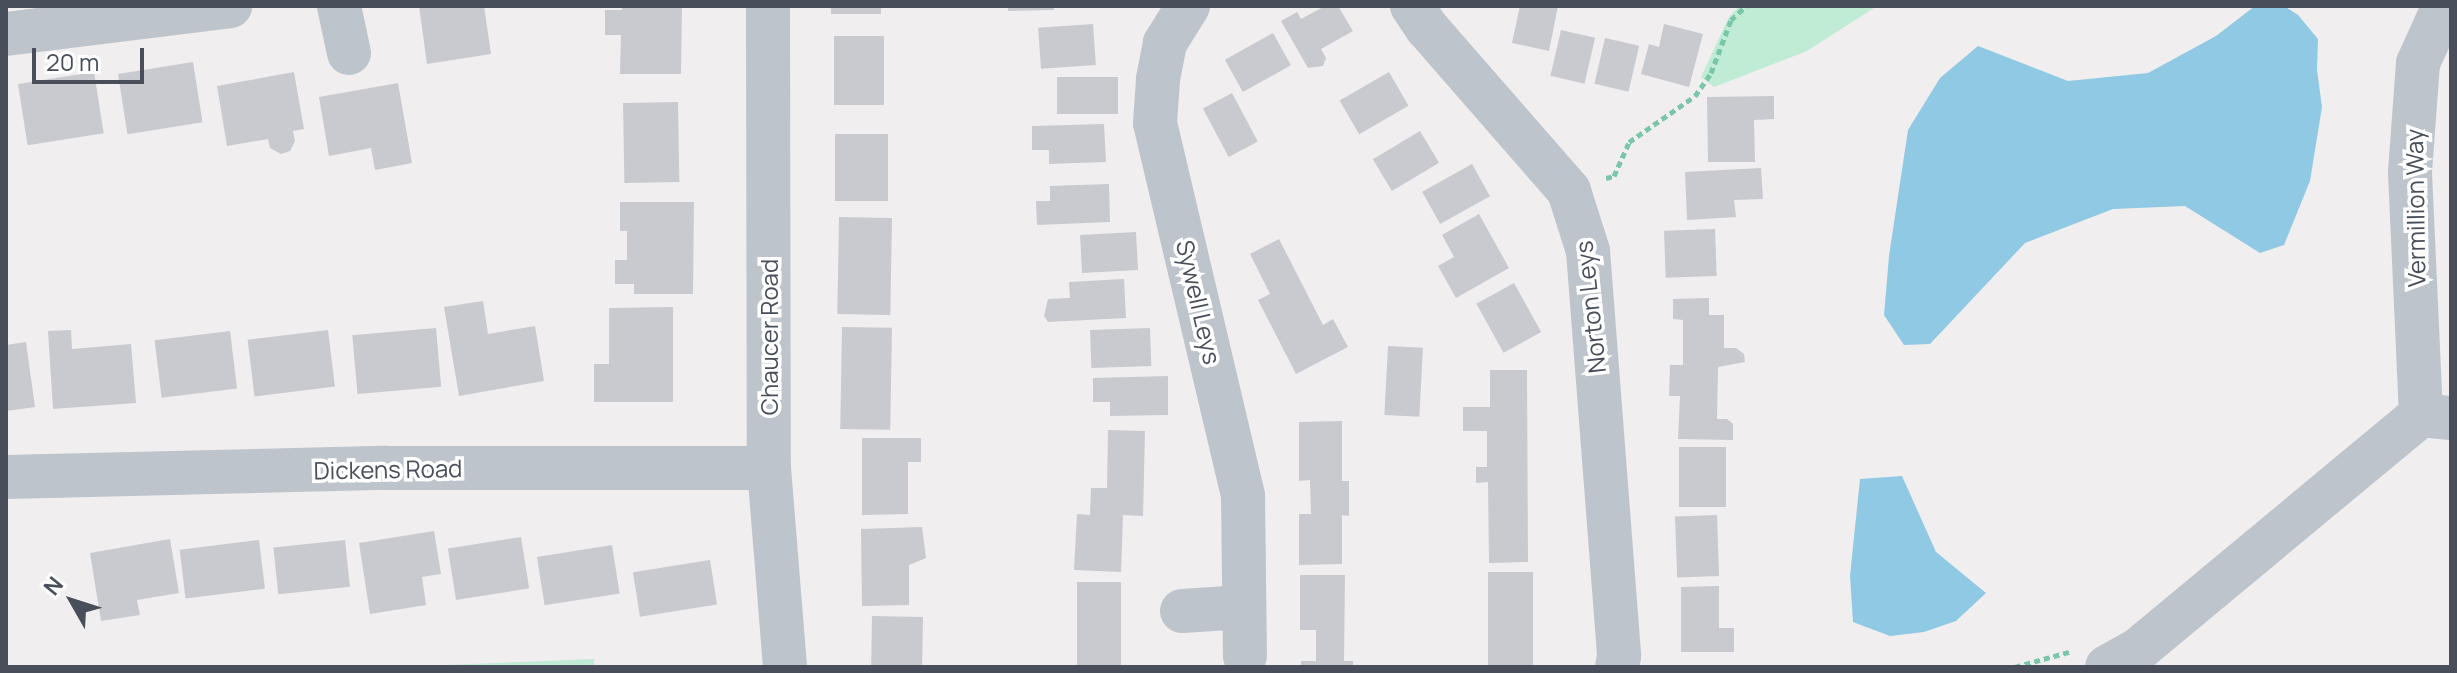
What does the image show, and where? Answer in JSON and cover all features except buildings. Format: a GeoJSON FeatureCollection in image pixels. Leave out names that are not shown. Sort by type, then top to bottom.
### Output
{"type":"FeatureCollection","features":[{"type":"Feature","properties":{"kind":"street"},"geometry":{"type":"LineString","coordinates":[[6,34],[230,6]]}},
{"type":"Feature","properties":{"kind":"street"},"geometry":{"type":"LineString","coordinates":[[339,6],[349,53]]}},
{"type":"Feature","properties":{"kind":"street","name":"Chaucer Road"},"geometry":{"type":"LineString","coordinates":[[768,6],[769,468],[785,667]]}},
{"type":"Feature","properties":{"kind":"street","name":"Sywell Leys"},"geometry":{"type":"LineString","coordinates":[[1188,6],[1165,43],[1155,123],[1243,496],[1245,656]]}},
{"type":"Feature","properties":{"kind":"street","name":"Norton Leys"},"geometry":{"type":"LineString","coordinates":[[1412,6],[1427,28],[1569,191],[1588,251],[1619,656],[1617,667]]}},
{"type":"Feature","properties":{"kind":"street","name":"Vermillion Way"},"geometry":{"type":"LineString","coordinates":[[2436,417],[2410,172],[2418,63],[2444,6]]}},
{"type":"Feature","properties":{"kind":"street"},"geometry":{"type":"LineString","coordinates":[[2107,667],[2139,649],[2436,417]]}},
{"type":"Feature","properties":{"kind":"street","name":"Dickens Road"},"geometry":{"type":"LineString","coordinates":[[6,477],[386,468],[769,468]]}},
{"type":"Feature","properties":{"kind":"street"},"geometry":{"type":"LineString","coordinates":[[1182,611],[1244,607]]}},
{"type":"Feature","properties":{"kind":"path"},"geometry":{"type":"LineString","coordinates":[[1569,191],[1614,176],[1629,142],[1695,96],[1711,73],[1731,20],[1746,6]]}},
{"type":"Feature","properties":{"kind":"green space"},"geometry":{"type":"Polygon","coordinates":[[[1739,6],[1877,6],[1807,51],[1714,87],[1701,77],[1729,17],[1739,6]]]}},
{"type":"Feature","properties":{"kind":"green space"},"geometry":{"type":"Polygon","coordinates":[[[594,659],[594,667],[396,667],[594,659]]]}},
{"type":"Feature","properties":{"kind":"water"},"geometry":{"type":"Polygon","coordinates":[[[2255,6],[2284,6],[2298,15],[2318,39],[2317,70],[2322,107],[2310,181],[2284,245],[2260,253],[2185,206],[2113,209],[2025,243],[1930,344],[1904,345],[1884,315],[1889,256],[1908,130],[1940,78],[1978,46],[2068,81],[2148,73],[2216,36],[2255,6]]]}},
{"type":"Feature","properties":{"kind":"water"},"geometry":{"type":"Polygon","coordinates":[[[1902,476],[1936,552],[1986,593],[1956,621],[1924,632],[1890,636],[1853,622],[1850,576],[1860,479],[1902,476]]]}}]}
